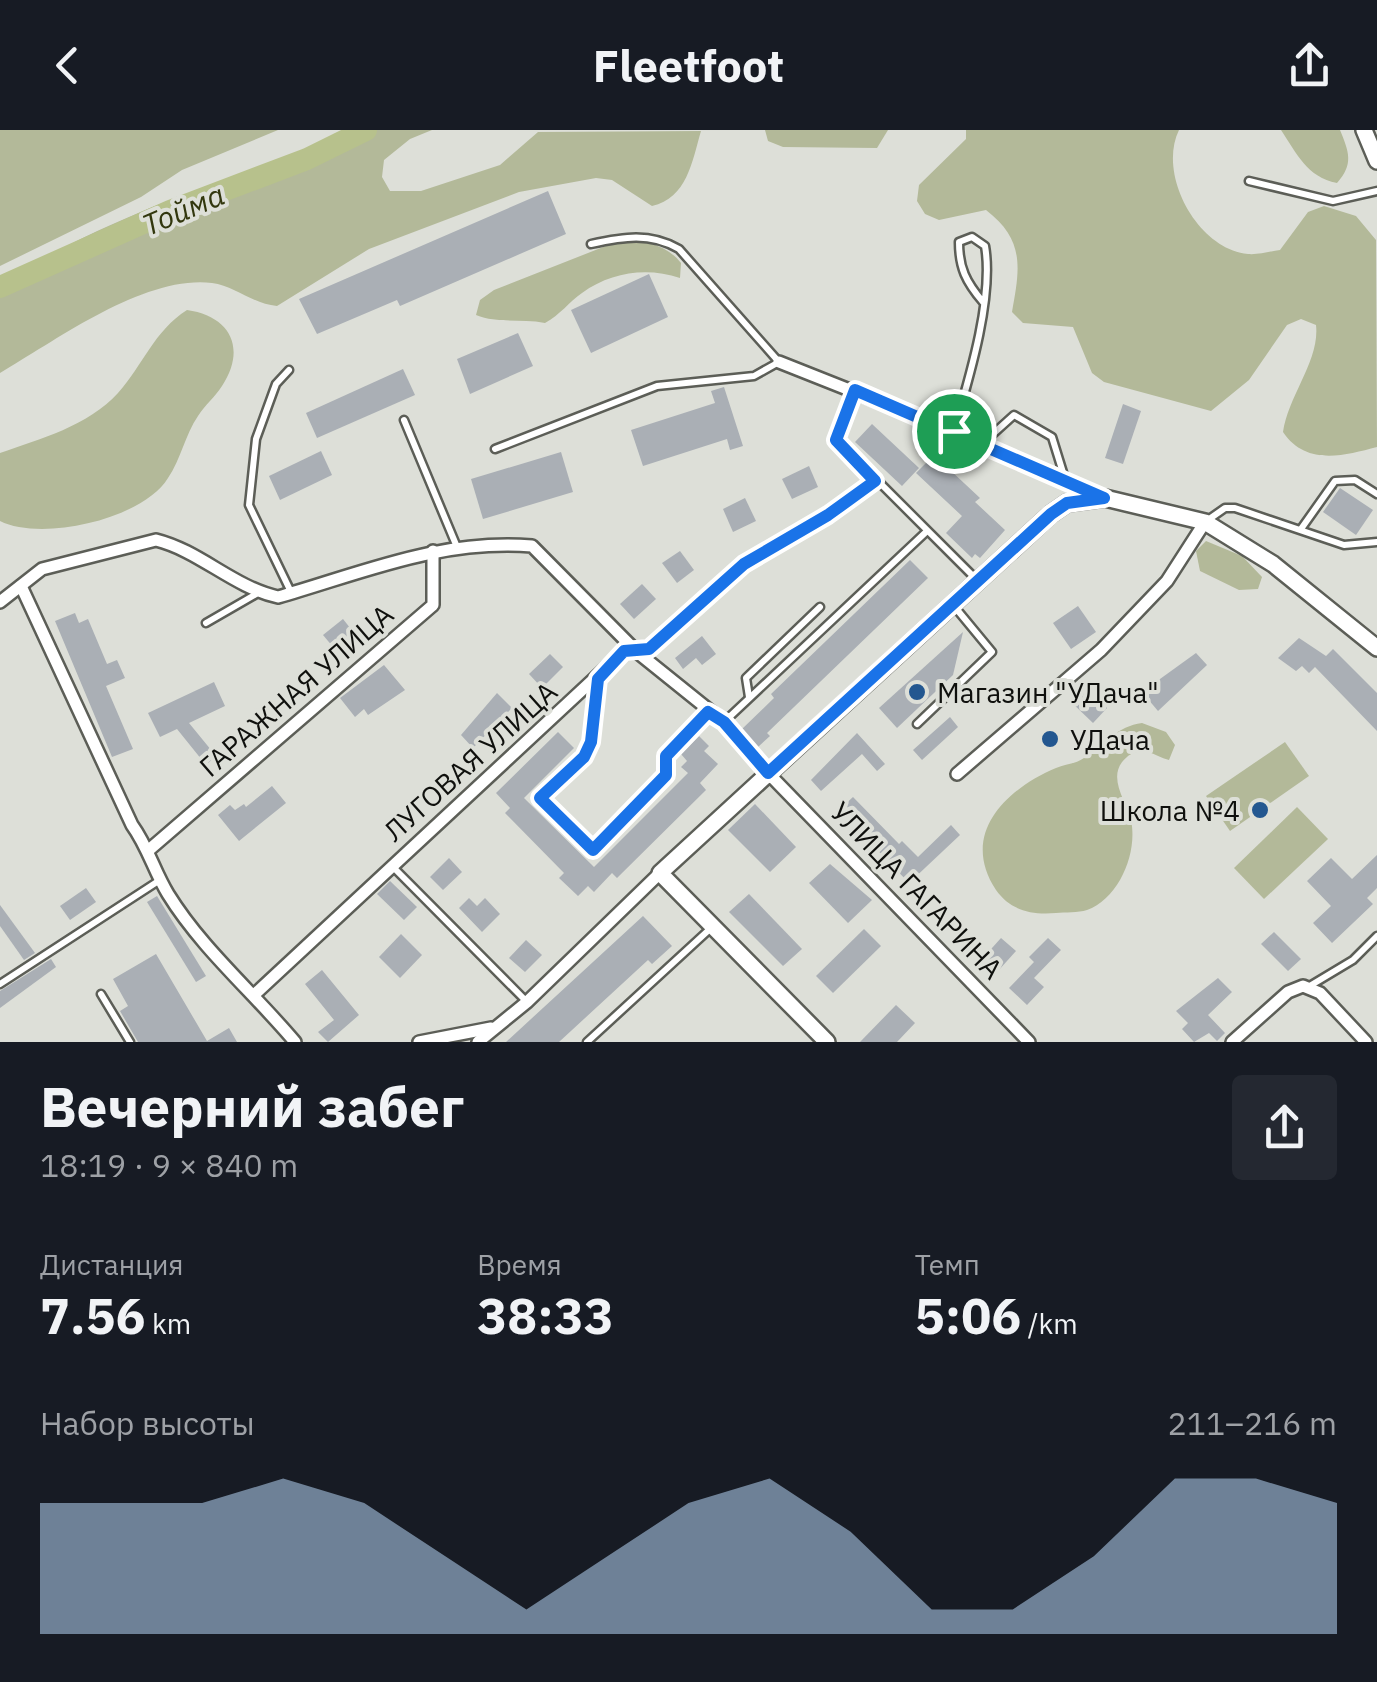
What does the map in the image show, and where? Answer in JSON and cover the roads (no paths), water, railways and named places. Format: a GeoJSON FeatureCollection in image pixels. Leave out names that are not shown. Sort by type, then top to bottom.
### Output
{"type":"FeatureCollection","features":[{"type":"Feature","properties":{"kind":"street"},"geometry":{"type":"LineString","coordinates":[[1364,130],[1377,161]]}},
{"type":"Feature","properties":{"kind":"street"},"geometry":{"type":"LineString","coordinates":[[778,362],[983,443],[1104,498],[1205,522],[1273,564],[1377,648]]}},
{"type":"Feature","properties":{"kind":"street","name":"ЛУГОВАЯ УЛИЦА"},"geometry":{"type":"LineString","coordinates":[[255,994],[624,651],[649,649],[744,564],[828,515],[875,481]]}},
{"type":"Feature","properties":{"kind":"street"},"geometry":{"type":"LineString","coordinates":[[478,1042],[527,1002],[660,873],[1051,514],[1067,503],[1104,498]]}},
{"type":"Feature","properties":{"kind":"street"},"geometry":{"type":"LineString","coordinates":[[958,774],[1101,650],[1167,581],[1205,522]]}},
{"type":"Feature","properties":{"kind":"street"},"geometry":{"type":"LineString","coordinates":[[0,602],[42,569],[156,540],[258,593]]}},
{"type":"Feature","properties":{"kind":"street","name":"УЛИЦА ГАГАРИНА"},"geometry":{"type":"LineString","coordinates":[[258,593],[278,597],[433,551],[484,542],[532,546],[637,652],[724,722],[768,773],[1030,1042]]}},
{"type":"Feature","properties":{"kind":"street","name":"ГАРАЖНАЯ УЛИЦА"},"geometry":{"type":"LineString","coordinates":[[150,849],[434,604],[433,551]]}},
{"type":"Feature","properties":{"kind":"street"},"geometry":{"type":"LineString","coordinates":[[21,586],[132,825],[150,849],[162,880],[217,958],[255,994],[295,1042]]}},
{"type":"Feature","properties":{"kind":"street"},"geometry":{"type":"LineString","coordinates":[[660,873],[715,924],[825,1041]]}},
{"type":"Feature","properties":{"kind":"street"},"geometry":{"type":"LineString","coordinates":[[1232,1042],[1292,989],[1308,987],[1320,993],[1366,1042]]}},
{"type":"Feature","properties":{"kind":"street"},"geometry":{"type":"LineString","coordinates":[[418,1042],[500,1026]]}},
{"type":"Feature","properties":{"kind":"lane"},"geometry":{"type":"LineString","coordinates":[[1250,181],[1333,200],[1377,191]]}},
{"type":"Feature","properties":{"kind":"lane"},"geometry":{"type":"LineString","coordinates":[[495,449],[657,386],[754,376],[778,362],[679,249],[661,238],[628,236],[591,244]]}},
{"type":"Feature","properties":{"kind":"lane"},"geometry":{"type":"LineString","coordinates":[[954,431],[983,302],[989,270],[985,246],[972,237],[959,242],[959,257],[964,280],[983,302]]}},
{"type":"Feature","properties":{"kind":"lane"},"geometry":{"type":"LineString","coordinates":[[289,370],[276,384],[256,439],[249,505],[292,593]]}},
{"type":"Feature","properties":{"kind":"lane"},"geometry":{"type":"LineString","coordinates":[[855,390],[836,440],[978,582]]}},
{"type":"Feature","properties":{"kind":"lane"},"geometry":{"type":"LineString","coordinates":[[983,443],[1014,414],[1052,437],[1065,480]]}},
{"type":"Feature","properties":{"kind":"lane"},"geometry":{"type":"LineString","coordinates":[[404,420],[458,547]]}},
{"type":"Feature","properties":{"kind":"lane"},"geometry":{"type":"LineString","coordinates":[[1301,529],[1335,481],[1355,480],[1377,494]]}},
{"type":"Feature","properties":{"kind":"lane"},"geometry":{"type":"LineString","coordinates":[[1205,522],[1224,508],[1235,508],[1344,545],[1377,542]]}},
{"type":"Feature","properties":{"kind":"lane"},"geometry":{"type":"LineString","coordinates":[[724,722],[926,532]]}},
{"type":"Feature","properties":{"kind":"lane"},"geometry":{"type":"LineString","coordinates":[[206,623],[258,593]]}},
{"type":"Feature","properties":{"kind":"lane"},"geometry":{"type":"LineString","coordinates":[[750,698],[746,678],[820,606]]}},
{"type":"Feature","properties":{"kind":"lane"},"geometry":{"type":"LineString","coordinates":[[917,724],[992,652],[954,606]]}},
{"type":"Feature","properties":{"kind":"lane"},"geometry":{"type":"LineString","coordinates":[[598,679],[591,742],[584,757],[540,798],[593,850],[666,775],[666,756],[708,712]]}},
{"type":"Feature","properties":{"kind":"lane"},"geometry":{"type":"LineString","coordinates":[[392,866],[527,1002]]}},
{"type":"Feature","properties":{"kind":"lane"},"geometry":{"type":"LineString","coordinates":[[0,984],[162,880]]}},
{"type":"Feature","properties":{"kind":"lane"},"geometry":{"type":"LineString","coordinates":[[587,1042],[715,924]]}},
{"type":"Feature","properties":{"kind":"lane"},"geometry":{"type":"LineString","coordinates":[[1308,987],[1353,960],[1377,936]]}},
{"type":"Feature","properties":{"kind":"lane"},"geometry":{"type":"LineString","coordinates":[[101,994],[130,1042]]}},
{"type":"Feature","properties":{"kind":"waterway","name":"Тойма"},"geometry":{"type":"LineString","coordinates":[[0,287],[170,211],[307,159],[366,130]]}},
{"type":"Feature","properties":{"kind":"place","name":"Магазин \"УДача\""},"geometry":{"type":"Point","coordinates":[917,692]}},
{"type":"Feature","properties":{"kind":"place","name":"УДача"},"geometry":{"type":"Point","coordinates":[1050,739]}},
{"type":"Feature","properties":{"kind":"place","name":"Школа №4"},"geometry":{"type":"Point","coordinates":[1260,810]}}]}
